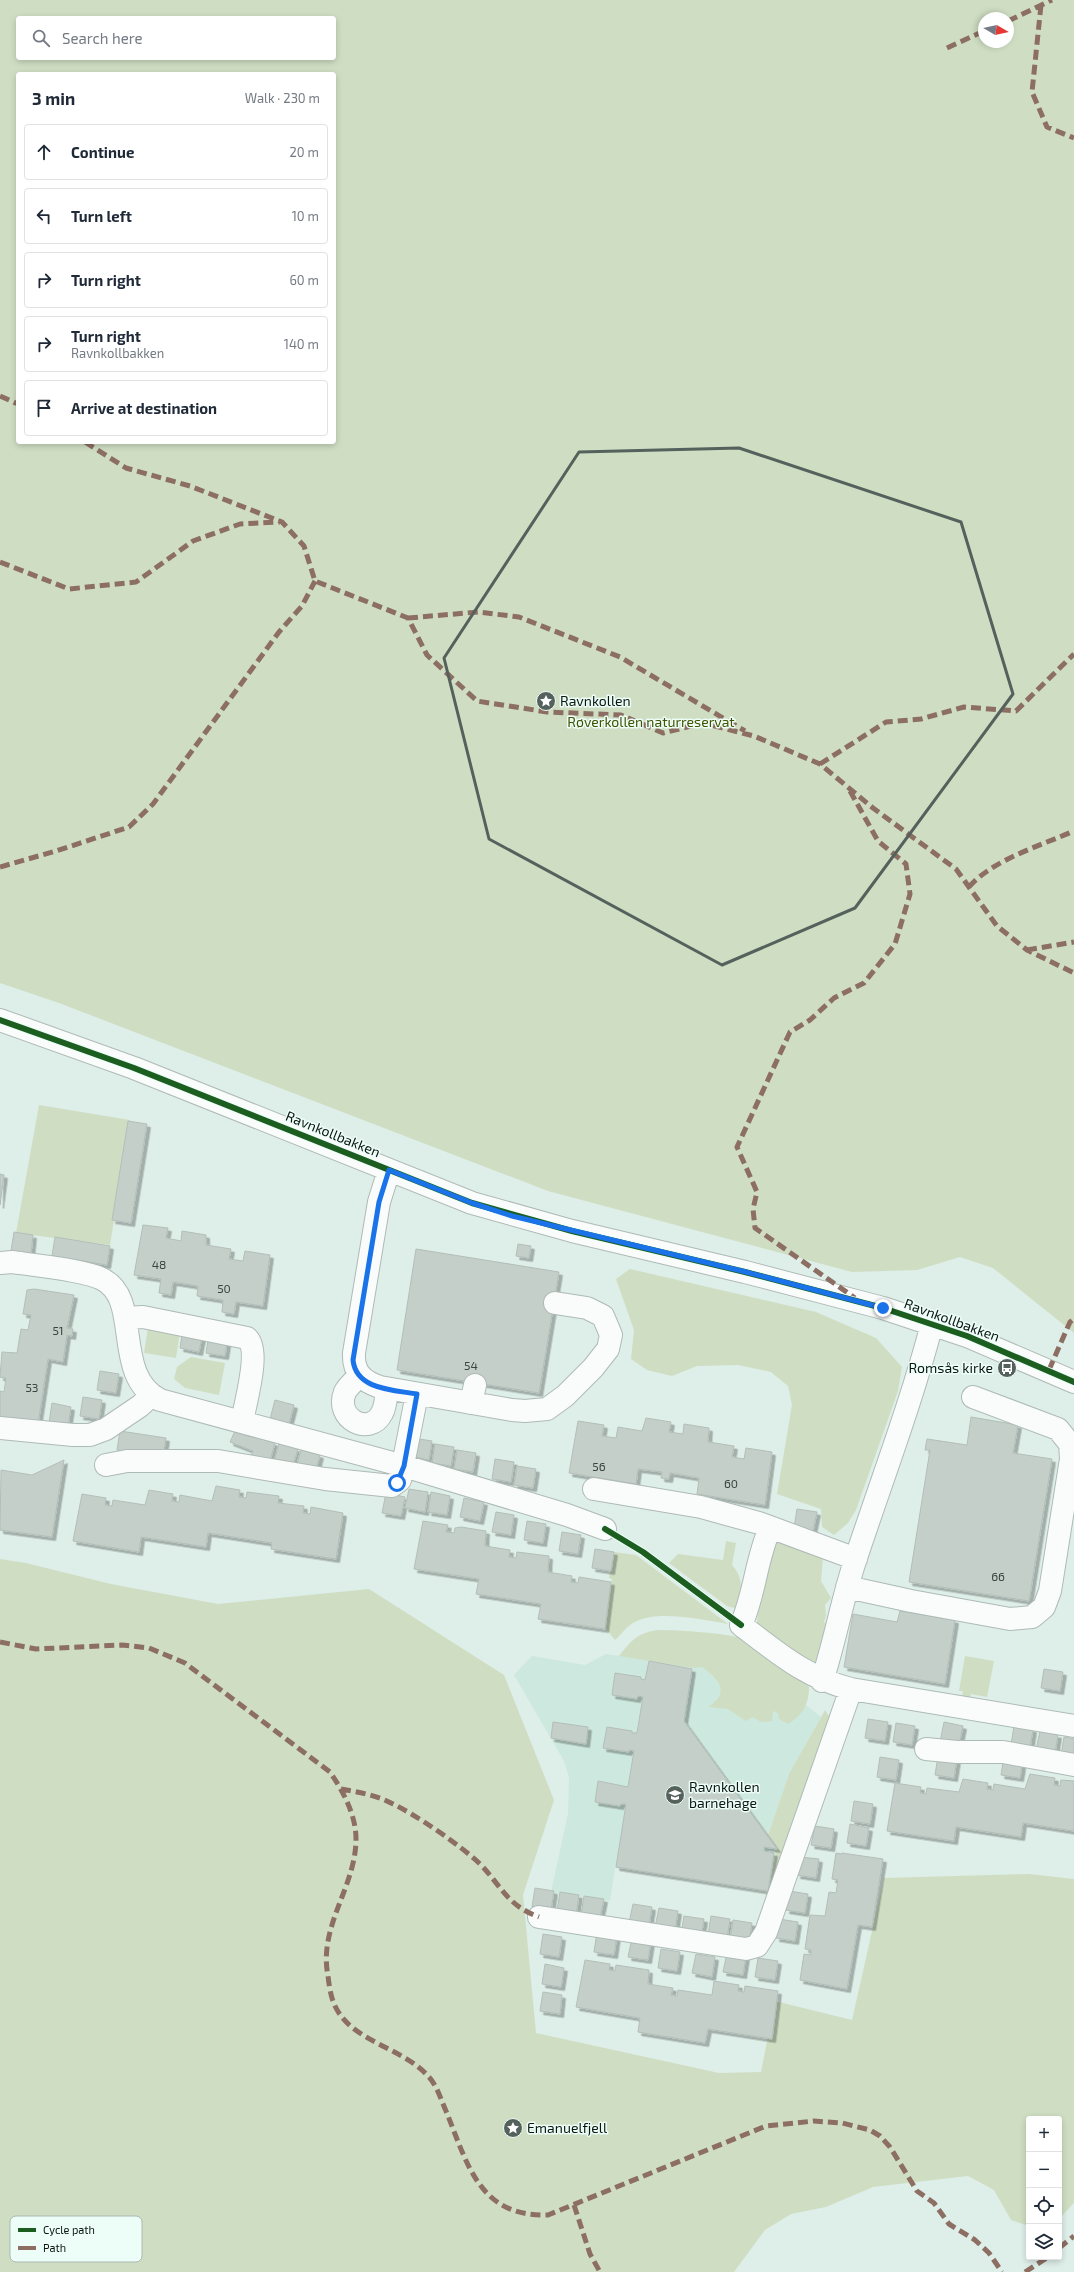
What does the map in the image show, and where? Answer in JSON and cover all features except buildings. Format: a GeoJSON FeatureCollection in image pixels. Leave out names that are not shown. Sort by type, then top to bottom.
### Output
{"type":"FeatureCollection","features":[{"type":"Feature","properties":{"kind":"street","name":"Ravnkollbakken"},"geometry":{"type":"LineString","coordinates":[[0,1020],[134,1068],[472,1203],[512,1216],[828,1293],[932,1324],[1015,1355],[1074,1382]]}},
{"type":"Feature","properties":{"kind":"street"},"geometry":{"type":"LineString","coordinates":[[389,1170],[379,1202],[354,1353],[354,1367],[359,1375],[373,1385],[417,1394],[473,1394],[525,1412],[547,1409],[564,1396],[602,1358],[608,1349],[611,1335],[603,1316],[587,1308],[554,1303]]}},
{"type":"Feature","properties":{"kind":"street"},"geometry":{"type":"LineString","coordinates":[[0,1263],[22,1264],[103,1279],[109,1283],[118,1295],[125,1318],[136,1376],[139,1382],[152,1395],[166,1402],[404,1466],[567,1515],[605,1529]]}},
{"type":"Feature","properties":{"kind":"street"},"geometry":{"type":"LineString","coordinates":[[125,1318],[143,1317],[247,1338],[252,1344],[254,1357],[242,1422]]}},
{"type":"Feature","properties":{"kind":"street"},"geometry":{"type":"LineString","coordinates":[[822,1681],[832,1651],[847,1587],[917,1379],[932,1324]]}},
{"type":"Feature","properties":{"kind":"street"},"geometry":{"type":"LineString","coordinates":[[359,1375],[346,1390],[344,1398],[345,1412],[354,1421],[366,1424],[378,1419],[382,1414],[387,1388]]}},
{"type":"Feature","properties":{"kind":"street"},"geometry":{"type":"LineString","coordinates":[[106,1465],[127,1461],[218,1461],[325,1479],[388,1486],[395,1485],[400,1480],[404,1466],[417,1394]]}},
{"type":"Feature","properties":{"kind":"street"},"geometry":{"type":"LineString","coordinates":[[0,1428],[73,1436],[90,1435],[106,1429],[140,1406],[152,1395]]}},
{"type":"Feature","properties":{"kind":"street"},"geometry":{"type":"LineString","coordinates":[[847,1587],[911,1601],[1010,1619],[1032,1617],[1044,1607],[1052,1584],[1071,1459],[1070,1444],[1058,1429],[973,1397]]}},
{"type":"Feature","properties":{"kind":"street"},"geometry":{"type":"LineString","coordinates":[[594,1489],[701,1507],[770,1528],[856,1560]]}},
{"type":"Feature","properties":{"kind":"street"},"geometry":{"type":"LineString","coordinates":[[770,1528],[760,1553],[752,1597],[741,1625],[807,1674],[822,1681],[851,1689],[1074,1726]]}},
{"type":"Feature","properties":{"kind":"street"},"geometry":{"type":"LineString","coordinates":[[539,1917],[746,1949],[757,1946],[766,1932],[788,1873],[809,1807],[851,1689]]}},
{"type":"Feature","properties":{"kind":"street"},"geometry":{"type":"LineString","coordinates":[[926,1749],[958,1752],[1003,1752],[1074,1765]]}},
{"type":"Feature","properties":{"kind":"highlighted area"},"geometry":{"type":"Polygon","coordinates":[[[739,448],[961,522],[1013,694],[855,908],[722,965],[489,839],[444,658],[579,452],[739,448]]]}},
{"type":"Feature","properties":{"kind":"shaded area","name":"Ravnkollen barnehage"},"geometry":{"type":"Polygon","coordinates":[[[606,1654],[649,1660],[738,1661],[764,1672],[821,1717],[789,1775],[768,1834],[777,1847],[769,1892],[615,1868],[610,1901],[551,1892],[568,1814],[569,1777],[564,1761],[514,1675],[532,1656],[585,1665],[606,1654]]]}},
{"type":"Feature","properties":{"kind":"green space","name":"Røverkollen naturreservat"},"geometry":{"type":"Polygon","coordinates":[[[0,0],[1074,0],[1074,1333],[993,1268],[960,1257],[917,1270],[852,1272],[548,1191],[59,1003],[0,983],[0,0]]]}},
{"type":"Feature","properties":{"kind":"green space"},"geometry":{"type":"Polygon","coordinates":[[[39,1105],[130,1120],[110,1245],[16,1233],[39,1105]]]}},
{"type":"Feature","properties":{"kind":"green space"},"geometry":{"type":"Polygon","coordinates":[[[630,1269],[816,1312],[876,1338],[902,1367],[898,1391],[856,1510],[848,1523],[834,1535],[822,1527],[821,1509],[777,1494],[792,1405],[788,1386],[771,1372],[738,1365],[697,1366],[672,1376],[647,1370],[631,1359],[634,1330],[616,1279],[630,1269]]]}},
{"type":"Feature","properties":{"kind":"green space"},"geometry":{"type":"Polygon","coordinates":[[[148,1327],[180,1332],[176,1358],[144,1353],[148,1327]]]}},
{"type":"Feature","properties":{"kind":"green space"},"geometry":{"type":"Polygon","coordinates":[[[191,1357],[225,1363],[219,1395],[185,1388],[174,1379],[177,1367],[191,1357]]]}},
{"type":"Feature","properties":{"kind":"green space"},"geometry":{"type":"Polygon","coordinates":[[[726,1541],[736,1543],[732,1565],[739,1576],[741,1586],[737,1609],[727,1606],[669,1563],[678,1554],[723,1560],[726,1541]]]}},
{"type":"Feature","properties":{"kind":"green space"},"geometry":{"type":"Polygon","coordinates":[[[783,1541],[823,1558],[821,1581],[831,1598],[825,1605],[826,1616],[824,1622],[832,1630],[816,1668],[757,1624],[758,1604],[772,1545],[783,1541]]]}},
{"type":"Feature","properties":{"kind":"green space"},"geometry":{"type":"Polygon","coordinates":[[[614,1552],[636,1555],[728,1624],[693,1618],[667,1616],[654,1617],[633,1623],[615,1640],[603,1625],[612,1579],[609,1578],[614,1552]]]}},
{"type":"Feature","properties":{"kind":"green space"},"geometry":{"type":"Polygon","coordinates":[[[0,1559],[26,1563],[111,1584],[218,1604],[369,1589],[504,1675],[554,1800],[523,1895],[536,2033],[719,2073],[761,2072],[775,2001],[852,2020],[884,1878],[1029,1874],[1074,1879],[1074,2203],[1062,2216],[1062,2116],[1026,2116],[1026,2225],[1011,2220],[994,2190],[968,2176],[873,2187],[826,2207],[791,2214],[765,2230],[734,2272],[0,2272],[0,1559]]]}},
{"type":"Feature","properties":{"kind":"green space"},"geometry":{"type":"Polygon","coordinates":[[[657,1630],[719,1634],[743,1638],[751,1641],[774,1656],[809,1687],[808,1699],[804,1708],[798,1717],[788,1724],[779,1719],[778,1713],[773,1711],[772,1721],[761,1722],[753,1717],[746,1721],[728,1709],[708,1707],[715,1702],[721,1691],[717,1681],[702,1667],[693,1668],[619,1656],[635,1638],[657,1630]]]}},
{"type":"Feature","properties":{"kind":"green space"},"geometry":{"type":"Polygon","coordinates":[[[965,1656],[994,1661],[987,1697],[971,1694],[970,1702],[961,1701],[963,1691],[959,1691],[965,1656]]]}},
{"type":"Feature","properties":{"kind":"green space"},"geometry":{"type":"Polygon","coordinates":[[[825,1710],[832,1721],[769,1892],[777,1847],[768,1835],[789,1774],[825,1710]]]}},
{"type":"Feature","properties":{"kind":"marked path"},"geometry":{"type":"LineString","coordinates":[[1014,18],[1052,0]]}},
{"type":"Feature","properties":{"kind":"marked path"},"geometry":{"type":"LineString","coordinates":[[1041,5],[1032,92],[1047,127],[1074,138]]}},
{"type":"Feature","properties":{"kind":"marked path"},"geometry":{"type":"LineString","coordinates":[[947,48],[978,34]]}},
{"type":"Feature","properties":{"kind":"marked path"},"geometry":{"type":"LineString","coordinates":[[0,396],[16,403]]}},
{"type":"Feature","properties":{"kind":"marked path"},"geometry":{"type":"LineString","coordinates":[[88,444],[126,468],[190,486],[282,522],[304,546],[315,581],[408,618],[427,655],[477,701],[547,712],[621,715],[663,733],[703,723],[754,736],[820,764],[873,808],[956,869],[997,926],[1027,950],[1074,973]]}},
{"type":"Feature","properties":{"kind":"marked path"},"geometry":{"type":"LineString","coordinates":[[0,562],[69,589],[136,582],[193,541],[240,524],[280,522]]}},
{"type":"Feature","properties":{"kind":"marked path"},"geometry":{"type":"LineString","coordinates":[[0,867],[56,851],[129,827],[153,804],[279,632],[302,606],[315,581]]}},
{"type":"Feature","properties":{"kind":"marked path"},"geometry":{"type":"LineString","coordinates":[[408,618],[478,612],[519,617],[620,657],[745,731]]}},
{"type":"Feature","properties":{"kind":"marked path"},"geometry":{"type":"LineString","coordinates":[[820,764],[886,722],[921,719],[964,707],[1016,711],[1074,654]]}},
{"type":"Feature","properties":{"kind":"marked path"},"geometry":{"type":"LineString","coordinates":[[850,791],[878,841],[906,864],[910,894],[895,944],[864,983],[834,998],[810,1020],[790,1032],[737,1147],[757,1192],[753,1209],[755,1228],[855,1298]]}},
{"type":"Feature","properties":{"kind":"marked path"},"geometry":{"type":"LineString","coordinates":[[969,887],[979,877],[1004,861],[1074,831]]}},
{"type":"Feature","properties":{"kind":"marked path"},"geometry":{"type":"LineString","coordinates":[[1027,950],[1074,942]]}},
{"type":"Feature","properties":{"kind":"marked path"},"geometry":{"type":"LineString","coordinates":[[1049,1370],[1070,1322],[1074,1319]]}},
{"type":"Feature","properties":{"kind":"marked path"},"geometry":{"type":"LineString","coordinates":[[0,1642],[36,1649],[122,1645],[149,1648],[185,1663],[330,1772],[340,1787],[348,1804],[354,1821],[356,1839],[350,1874],[332,1923],[328,1940],[326,1958],[331,1995],[335,2006],[343,2018],[353,2028],[405,2058],[428,2076],[434,2084],[470,2168],[479,2184],[491,2197],[506,2207],[525,2213],[548,2215],[766,2126],[814,2121],[842,2123],[870,2130],[880,2136],[890,2147],[917,2191],[934,2203],[949,2224],[975,2240],[989,2253],[1002,2272]]}},
{"type":"Feature","properties":{"kind":"marked path"},"geometry":{"type":"LineString","coordinates":[[341,1789],[367,1794],[385,1800],[424,1822],[449,1839],[479,1863],[505,1894],[519,1907],[539,1917]]}},
{"type":"Feature","properties":{"kind":"marked path"},"geometry":{"type":"LineString","coordinates":[[574,2205],[590,2254],[600,2272]]}},
{"type":"Feature","properties":{"kind":"marked path"},"geometry":{"type":"LineString","coordinates":[[1062,2246],[1074,2236]]}},
{"type":"Feature","properties":{"kind":"marked path"},"geometry":{"type":"LineString","coordinates":[[1025,2272],[1043,2260]]}},
{"type":"Feature","properties":{"kind":"cycle path"},"geometry":{"type":"LineString","coordinates":[[0,1020],[134,1068],[472,1203],[572,1231],[745,1272],[883,1308],[967,1336],[1074,1382]]}},
{"type":"Feature","properties":{"kind":"cycle path"},"geometry":{"type":"LineString","coordinates":[[605,1529],[643,1552],[741,1625]]}},
{"type":"Feature","properties":{"kind":"place","name":"Ravnkollen"},"geometry":{"type":"Point","coordinates":[546,701]}},
{"type":"Feature","properties":{"kind":"place","name":"Romsås kirke"},"geometry":{"type":"Point","coordinates":[1007,1368]}},
{"type":"Feature","properties":{"kind":"place","name":"Ravnkollen barnehage"},"geometry":{"type":"Point","coordinates":[675,1795]}},
{"type":"Feature","properties":{"kind":"place","name":"Emanuelfjell"},"geometry":{"type":"Point","coordinates":[513,2128]}},
{"type":"Feature","properties":{"kind":"route"},"geometry":{"type":"LineString","coordinates":[[397,1483],[400,1480],[404,1466],[417,1394],[373,1385],[359,1375],[354,1367],[353,1360],[369,1254],[379,1202],[389,1170],[472,1203],[512,1216],[746,1272],[883,1308]]}}]}
